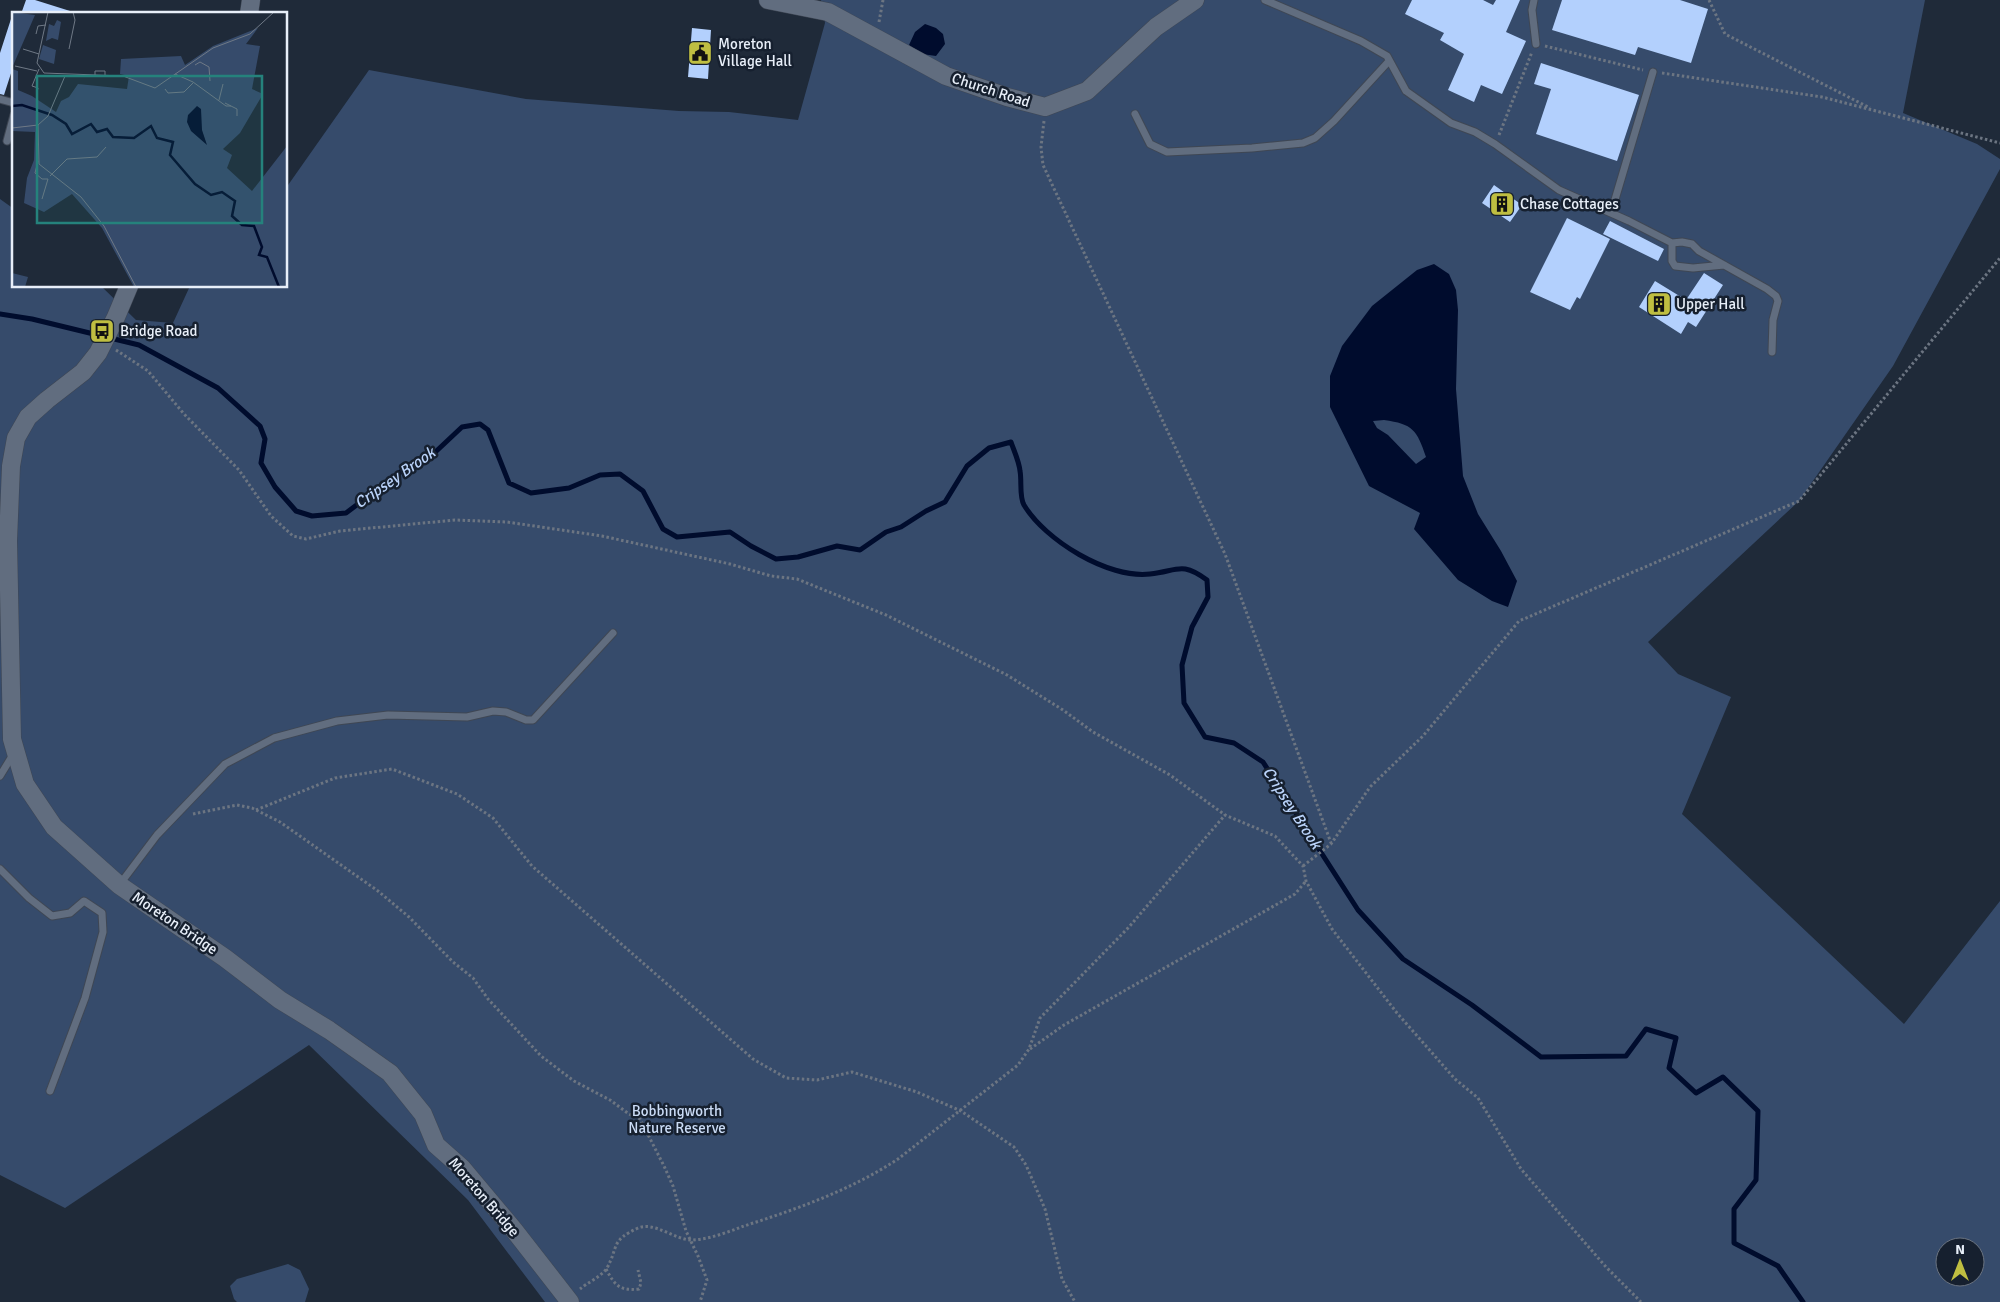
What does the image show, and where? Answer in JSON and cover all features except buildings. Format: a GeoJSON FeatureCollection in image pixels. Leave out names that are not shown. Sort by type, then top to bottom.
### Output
{"type":"FeatureCollection","features":[{"type":"Feature","properties":{"kind":"street","name":"Church Road"},"geometry":{"type":"LineString","coordinates":[[768,0],[828,12],[946,76],[1007,97],[1045,107],[1086,91],[1156,27],[1195,0]]}},
{"type":"Feature","properties":{"kind":"street"},"geometry":{"type":"LineString","coordinates":[[8,441],[28,418],[47,400],[83,372],[95,357],[116,317],[128,288]]}},
{"type":"Feature","properties":{"kind":"street","name":"Moreton Bridge"},"geometry":{"type":"LineString","coordinates":[[8,441],[11,466],[8,541],[12,739],[25,784],[54,827],[120,885],[225,958],[280,1000],[329,1030],[390,1073],[423,1114],[436,1145],[462,1168],[569,1300]]}},
{"type":"Feature","properties":{"kind":"lane"},"geometry":{"type":"LineString","coordinates":[[1265,0],[1361,41],[1387,56],[1406,91],[1450,123],[1475,132],[1559,190],[1672,243],[1692,244],[1699,251],[1776,296],[1778,301],[1773,320],[1772,352]]}},
{"type":"Feature","properties":{"kind":"lane"},"geometry":{"type":"LineString","coordinates":[[1534,0],[1532,10],[1536,44]]}},
{"type":"Feature","properties":{"kind":"lane"},"geometry":{"type":"LineString","coordinates":[[1135,114],[1150,144],[1167,152],[1252,148],[1303,143],[1315,138],[1334,121],[1389,61]]}},
{"type":"Feature","properties":{"kind":"lane"},"geometry":{"type":"LineString","coordinates":[[1611,213],[1653,72]]}},
{"type":"Feature","properties":{"kind":"lane"},"geometry":{"type":"LineString","coordinates":[[7,141],[12,122]]}},
{"type":"Feature","properties":{"kind":"lane"},"geometry":{"type":"LineString","coordinates":[[1672,243],[1672,261],[1675,266],[1693,268],[1724,265]]}},
{"type":"Feature","properties":{"kind":"lane"},"geometry":{"type":"LineString","coordinates":[[120,885],[157,835],[225,764],[274,738],[337,722],[388,715],[467,717],[493,711],[506,712],[526,720],[533,720],[613,633]]}},
{"type":"Feature","properties":{"kind":"lane"},"geometry":{"type":"LineString","coordinates":[[0,776],[15,752]]}},
{"type":"Feature","properties":{"kind":"lane"},"geometry":{"type":"LineString","coordinates":[[0,869],[52,916],[70,913],[84,901],[102,913],[104,932],[86,998],[50,1091]]}},
{"type":"Feature","properties":{"kind":"path"},"geometry":{"type":"LineString","coordinates":[[876,37],[883,0]]}},
{"type":"Feature","properties":{"kind":"path"},"geometry":{"type":"LineString","coordinates":[[1709,0],[1725,34],[1877,111],[2000,143]]}},
{"type":"Feature","properties":{"kind":"path"},"geometry":{"type":"LineString","coordinates":[[1045,107],[1041,146],[1043,165],[1225,554],[1331,844]]}},
{"type":"Feature","properties":{"kind":"path"},"geometry":{"type":"LineString","coordinates":[[1302,866],[1331,844],[1370,786],[1423,736],[1519,621],[1799,501],[2000,258]]}},
{"type":"Feature","properties":{"kind":"path"},"geometry":{"type":"LineString","coordinates":[[95,357],[116,350],[148,371],[184,414],[239,470],[271,516],[293,536],[306,539],[340,531],[455,520],[507,522],[602,536],[730,564],[771,576],[797,579],[886,615],[1007,675],[1063,710],[1093,732],[1170,775],[1225,815],[1275,836],[1302,866],[1306,880],[1332,929],[1397,1013],[1455,1079],[1478,1098],[1520,1169],[1606,1267],[1641,1302]]}},
{"type":"Feature","properties":{"kind":"path"},"geometry":{"type":"LineString","coordinates":[[256,810],[335,778],[392,769],[457,794],[493,818],[532,866],[753,1059],[786,1078],[817,1080],[852,1072],[917,1092],[961,1111],[1014,1147],[1026,1165],[1046,1209],[1062,1278],[1075,1302]]}},
{"type":"Feature","properties":{"kind":"path"},"geometry":{"type":"LineString","coordinates":[[174,817],[237,806],[256,810],[280,822],[378,890],[409,917],[453,962],[472,978],[488,999],[541,1056],[574,1081],[640,1119],[664,1166],[707,1280],[700,1302]]}},
{"type":"Feature","properties":{"kind":"path"},"geometry":{"type":"LineString","coordinates":[[569,1300],[606,1269],[614,1247],[621,1237],[640,1227],[654,1228],[691,1241],[715,1236],[762,1221],[851,1187],[898,1159],[1018,1065],[1029,1049],[1040,1018],[1129,927],[1225,815]]}},
{"type":"Feature","properties":{"kind":"path"},"geometry":{"type":"LineString","coordinates":[[1029,1049],[1064,1025],[1296,894],[1306,880]]}},
{"type":"Feature","properties":{"kind":"path"},"geometry":{"type":"LineString","coordinates":[[606,1269],[617,1286],[626,1290],[639,1289],[641,1283],[638,1270]]}},
{"type":"Feature","properties":{"kind":"green space","name":"Bobbingworth Nature Reserve"},"geometry":{"type":"Polygon","coordinates":[[[821,0],[1925,0],[1903,113],[1977,144],[2000,159],[2000,169],[1893,366],[1799,501],[1648,642],[1678,674],[1731,697],[1682,814],[1904,1024],[2000,901],[2000,1302],[545,1302],[468,1200],[309,1045],[65,1208],[0,1175],[0,199],[12,208],[12,288],[103,288],[136,320],[173,323],[189,288],[288,288],[288,185],[369,70],[526,99],[679,111],[729,112],[798,120],[825,23],[821,0]]]}},
{"type":"Feature","properties":{"kind":"green space"},"geometry":{"type":"Polygon","coordinates":[[[288,1264],[300,1270],[309,1289],[305,1302],[237,1302],[234,1299],[230,1286],[237,1279],[288,1264]]]}},
{"type":"Feature","properties":{"kind":"shaded area"},"geometry":{"type":"Polygon","coordinates":[[[925,24],[936,28],[943,34],[945,44],[936,56],[922,54],[909,45],[915,32],[925,24]]]}},
{"type":"Feature","properties":{"kind":"shaded area"},"geometry":{"type":"Polygon","coordinates":[[[1434,264],[1449,274],[1456,290],[1458,310],[1456,389],[1463,476],[1478,514],[1517,581],[1508,607],[1492,601],[1458,580],[1414,529],[1420,513],[1369,486],[1330,407],[1330,376],[1342,346],[1372,306],[1417,270],[1434,264]],[[1384,420],[1373,421],[1377,428],[1388,435],[1416,464],[1426,457],[1416,434],[1408,426],[1384,420]]]}},
{"type":"Feature","properties":{"kind":"waterway","name":"Cripsey Brook"},"geometry":{"type":"LineString","coordinates":[[0,314],[32,319],[139,345],[218,388],[260,426],[265,439],[261,463],[275,487],[296,511],[312,516],[346,513],[403,470],[429,458],[462,427],[480,424],[488,430],[509,483],[531,493],[569,488],[600,475],[620,474],[643,491],[663,529],[677,537],[730,532],[776,559],[798,557],[837,546],[860,550],[886,532],[901,527],[926,511],[945,502],[967,466],[989,448],[1011,442],[1018,460],[1024,505],[1034,518],[1062,544],[1097,564],[1116,570],[1133,574],[1150,574],[1185,569],[1207,580],[1208,597],[1192,627],[1182,665],[1184,703],[1205,737],[1234,743],[1263,762],[1358,910],[1403,959],[1472,1005],[1541,1057],[1626,1056],[1646,1029],[1676,1038],[1669,1068],[1696,1093],[1723,1077],[1758,1111],[1756,1180],[1734,1209],[1734,1243],[1778,1266],[1803,1302]]}},
{"type":"Feature","properties":{"kind":"place","name":"Moreton Village Hall"},"geometry":{"type":"Point","coordinates":[700,53]}},
{"type":"Feature","properties":{"kind":"place","name":"Chase Cottages"},"geometry":{"type":"Point","coordinates":[1502,204]}},
{"type":"Feature","properties":{"kind":"place","name":"Upper Hall"},"geometry":{"type":"Point","coordinates":[1659,304]}},
{"type":"Feature","properties":{"kind":"place","name":"Bridge Road"},"geometry":{"type":"Point","coordinates":[102,331]}}]}
